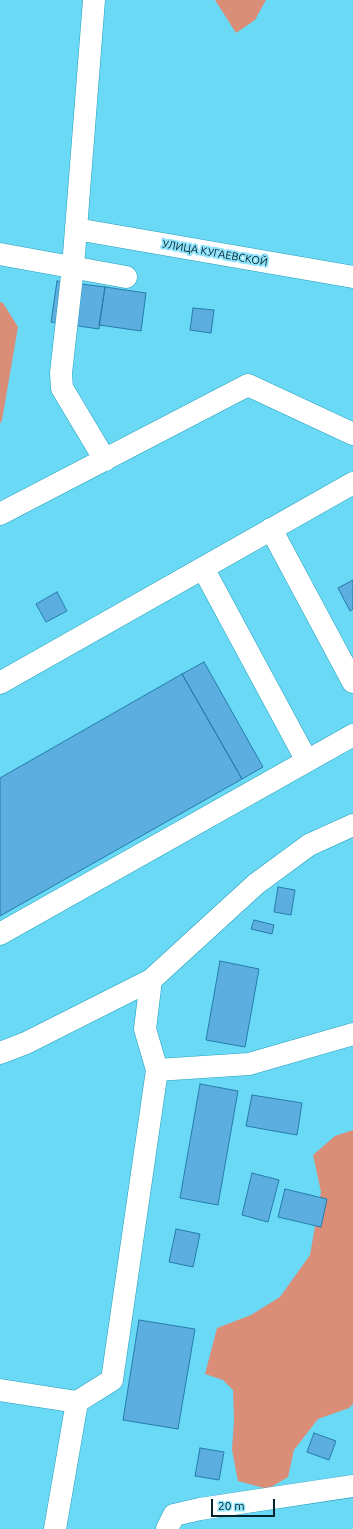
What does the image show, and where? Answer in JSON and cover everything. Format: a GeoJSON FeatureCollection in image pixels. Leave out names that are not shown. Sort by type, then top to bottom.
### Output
{"type":"FeatureCollection","features":[{"type":"Feature","properties":{"kind":"street"},"geometry":{"type":"LineString","coordinates":[[94,0],[73,267],[61,373],[62,388],[105,460]]}},
{"type":"Feature","properties":{"kind":"street","name":"УЛИЦА КУГАЕВСКОЙ"},"geometry":{"type":"LineString","coordinates":[[76,229],[353,277]]}},
{"type":"Feature","properties":{"kind":"street"},"geometry":{"type":"LineString","coordinates":[[0,254],[126,277]]}},
{"type":"Feature","properties":{"kind":"street"},"geometry":{"type":"LineString","coordinates":[[0,514],[248,386],[353,434]]}},
{"type":"Feature","properties":{"kind":"street"},"geometry":{"type":"LineString","coordinates":[[0,683],[271,529],[351,489]]}},
{"type":"Feature","properties":{"kind":"street"},"geometry":{"type":"LineString","coordinates":[[271,529],[353,682]]}},
{"type":"Feature","properties":{"kind":"street"},"geometry":{"type":"LineString","coordinates":[[203,568],[307,761]]}},
{"type":"Feature","properties":{"kind":"street"},"geometry":{"type":"LineString","coordinates":[[0,934],[353,735]]}},
{"type":"Feature","properties":{"kind":"street"},"geometry":{"type":"LineString","coordinates":[[0,1053],[26,1043],[151,980],[256,884],[309,846],[353,824]]}},
{"type":"Feature","properties":{"kind":"street"},"geometry":{"type":"LineString","coordinates":[[0,1390],[77,1402],[112,1380],[158,1070],[145,1029],[151,980]]}},
{"type":"Feature","properties":{"kind":"street"},"geometry":{"type":"LineString","coordinates":[[158,1070],[249,1064],[353,1034]]}},
{"type":"Feature","properties":{"kind":"street"},"geometry":{"type":"LineString","coordinates":[[55,1529],[77,1402]]}},
{"type":"Feature","properties":{"kind":"street"},"geometry":{"type":"LineString","coordinates":[[167,1529],[174,1515],[200,1508],[353,1486]]}},
{"type":"Feature","properties":{"kind":"shaded area"},"geometry":{"type":"Polygon","coordinates":[[[215,0],[266,0],[255,20],[236,33],[215,0]]]}},
{"type":"Feature","properties":{"kind":"shaded area"},"geometry":{"type":"Polygon","coordinates":[[[0,302],[3,303],[18,327],[2,420],[0,424],[0,302]]]}},
{"type":"Feature","properties":{"kind":"shaded area"},"geometry":{"type":"Polygon","coordinates":[[[353,1130],[353,1404],[349,1408],[318,1419],[294,1450],[288,1477],[268,1489],[238,1481],[232,1450],[234,1420],[233,1390],[223,1380],[205,1374],[217,1328],[251,1315],[280,1297],[310,1255],[321,1192],[313,1155],[335,1136],[353,1130]]]}},
{"type":"Feature","properties":{"kind":"building"},"geometry":{"type":"Polygon","coordinates":[[[57,281],[105,287],[99,329],[51,322],[57,281]]]}},
{"type":"Feature","properties":{"kind":"building"},"geometry":{"type":"Polygon","coordinates":[[[105,287],[146,293],[141,331],[99,325],[105,287]]]}},
{"type":"Feature","properties":{"kind":"building"},"geometry":{"type":"Polygon","coordinates":[[[193,308],[214,310],[211,333],[190,330],[193,308]]]}},
{"type":"Feature","properties":{"kind":"building"},"geometry":{"type":"Polygon","coordinates":[[[353,580],[353,609],[350,611],[338,588],[353,580]]]}},
{"type":"Feature","properties":{"kind":"building"},"geometry":{"type":"Polygon","coordinates":[[[57,592],[67,611],[46,622],[36,604],[57,592]]]}},
{"type":"Feature","properties":{"kind":"building"},"geometry":{"type":"Polygon","coordinates":[[[204,662],[263,767],[242,779],[182,674],[204,662]]]}},
{"type":"Feature","properties":{"kind":"building"},"geometry":{"type":"Polygon","coordinates":[[[182,674],[242,779],[0,916],[0,778],[182,674]]]}},
{"type":"Feature","properties":{"kind":"building"},"geometry":{"type":"Polygon","coordinates":[[[278,887],[295,890],[291,915],[274,912],[278,887]]]}},
{"type":"Feature","properties":{"kind":"building"},"geometry":{"type":"Polygon","coordinates":[[[254,920],[274,925],[272,934],[251,929],[254,920]]]}},
{"type":"Feature","properties":{"kind":"building"},"geometry":{"type":"Polygon","coordinates":[[[220,961],[259,969],[245,1047],[206,1040],[220,961]]]}},
{"type":"Feature","properties":{"kind":"building"},"geometry":{"type":"Polygon","coordinates":[[[200,1084],[238,1091],[218,1205],[180,1198],[200,1084]]]}},
{"type":"Feature","properties":{"kind":"building"},"geometry":{"type":"Polygon","coordinates":[[[252,1095],[302,1103],[297,1135],[246,1126],[252,1095]]]}},
{"type":"Feature","properties":{"kind":"building"},"geometry":{"type":"Polygon","coordinates":[[[252,1173],[279,1180],[268,1222],[242,1215],[252,1173]]]}},
{"type":"Feature","properties":{"kind":"building"},"geometry":{"type":"Polygon","coordinates":[[[285,1189],[327,1199],[321,1227],[278,1217],[285,1189]]]}},
{"type":"Feature","properties":{"kind":"building"},"geometry":{"type":"Polygon","coordinates":[[[176,1229],[200,1234],[193,1267],[169,1262],[176,1229]]]}},
{"type":"Feature","properties":{"kind":"building"},"geometry":{"type":"Polygon","coordinates":[[[139,1320],[195,1329],[178,1429],[123,1420],[139,1320]]]}},
{"type":"Feature","properties":{"kind":"building"},"geometry":{"type":"Polygon","coordinates":[[[314,1433],[336,1441],[329,1460],[307,1452],[314,1433]]]}},
{"type":"Feature","properties":{"kind":"building"},"geometry":{"type":"Polygon","coordinates":[[[200,1448],[224,1452],[219,1480],[195,1476],[200,1448]]]}}]}
